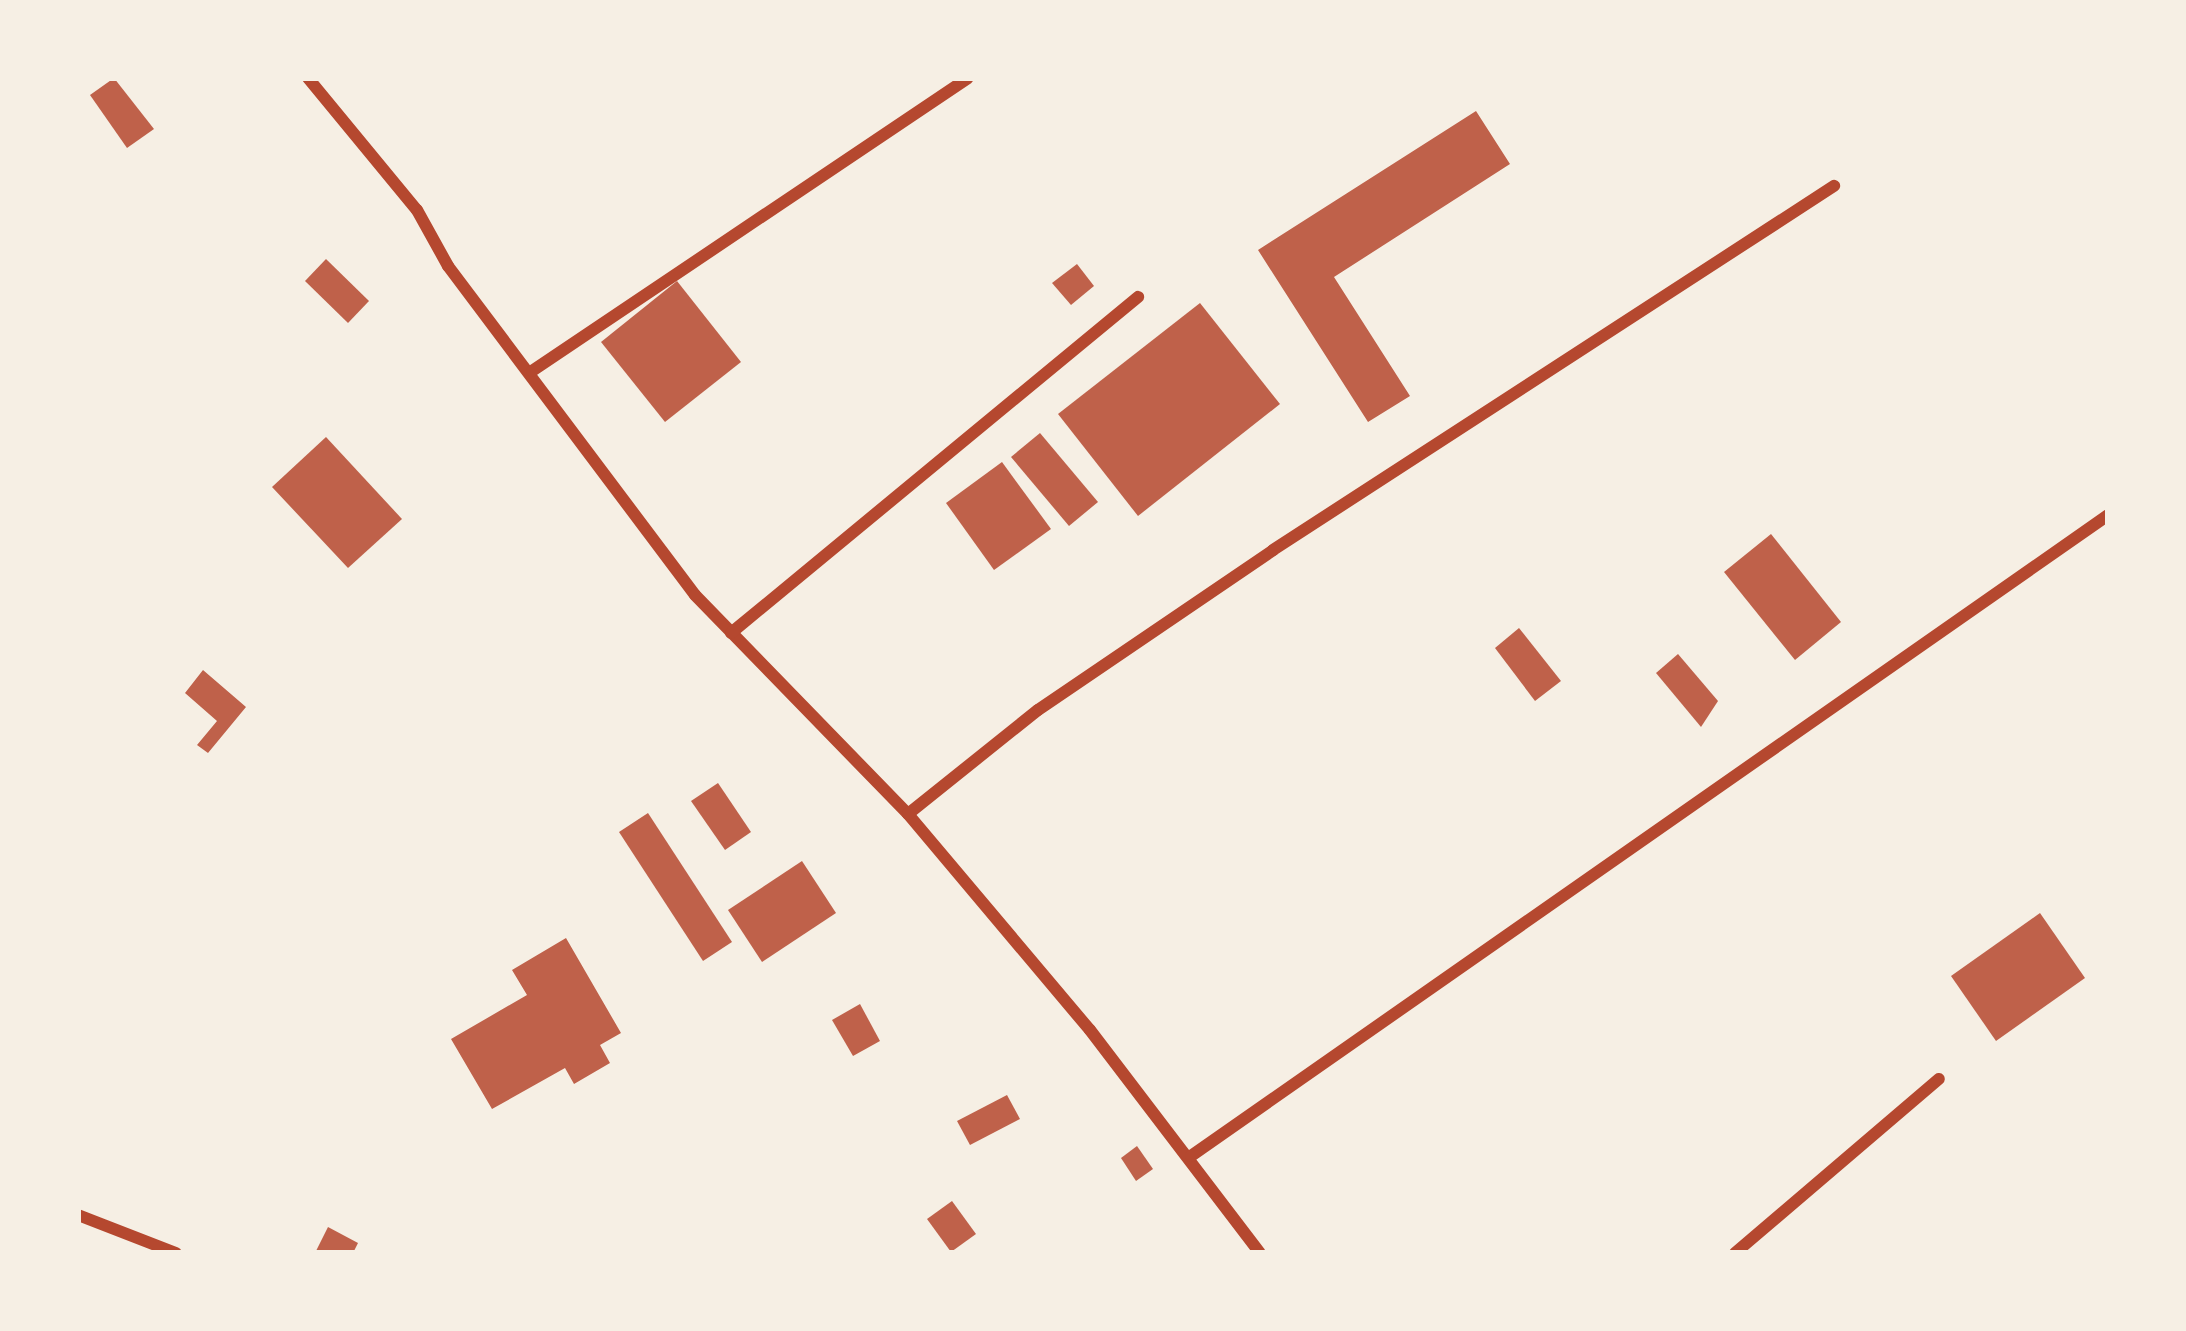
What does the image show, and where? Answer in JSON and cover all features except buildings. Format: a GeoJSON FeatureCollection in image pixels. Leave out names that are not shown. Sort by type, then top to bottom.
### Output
{"type":"FeatureCollection","features":[{"type":"Feature","properties":{"kind":"street"},"geometry":{"type":"LineString","coordinates":[[308,78],[406,196],[448,266],[532,371],[659,552],[731,633],[908,814],[1191,1156],[1260,1253]]}},
{"type":"Feature","properties":{"kind":"street"},"geometry":{"type":"LineString","coordinates":[[532,371],[886,140],[968,78]]}},
{"type":"Feature","properties":{"kind":"street"},"geometry":{"type":"LineString","coordinates":[[908,814],[1038,710],[1273,550],[1834,186]]}},
{"type":"Feature","properties":{"kind":"street"},"geometry":{"type":"LineString","coordinates":[[731,633],[1138,297]]}},
{"type":"Feature","properties":{"kind":"street"},"geometry":{"type":"LineString","coordinates":[[1191,1156],[2108,515]]}},
{"type":"Feature","properties":{"kind":"street"},"geometry":{"type":"LineString","coordinates":[[1735,1253],[1939,1079]]}},
{"type":"Feature","properties":{"kind":"street"},"geometry":{"type":"LineString","coordinates":[[78,1215],[176,1253]]}}]}
